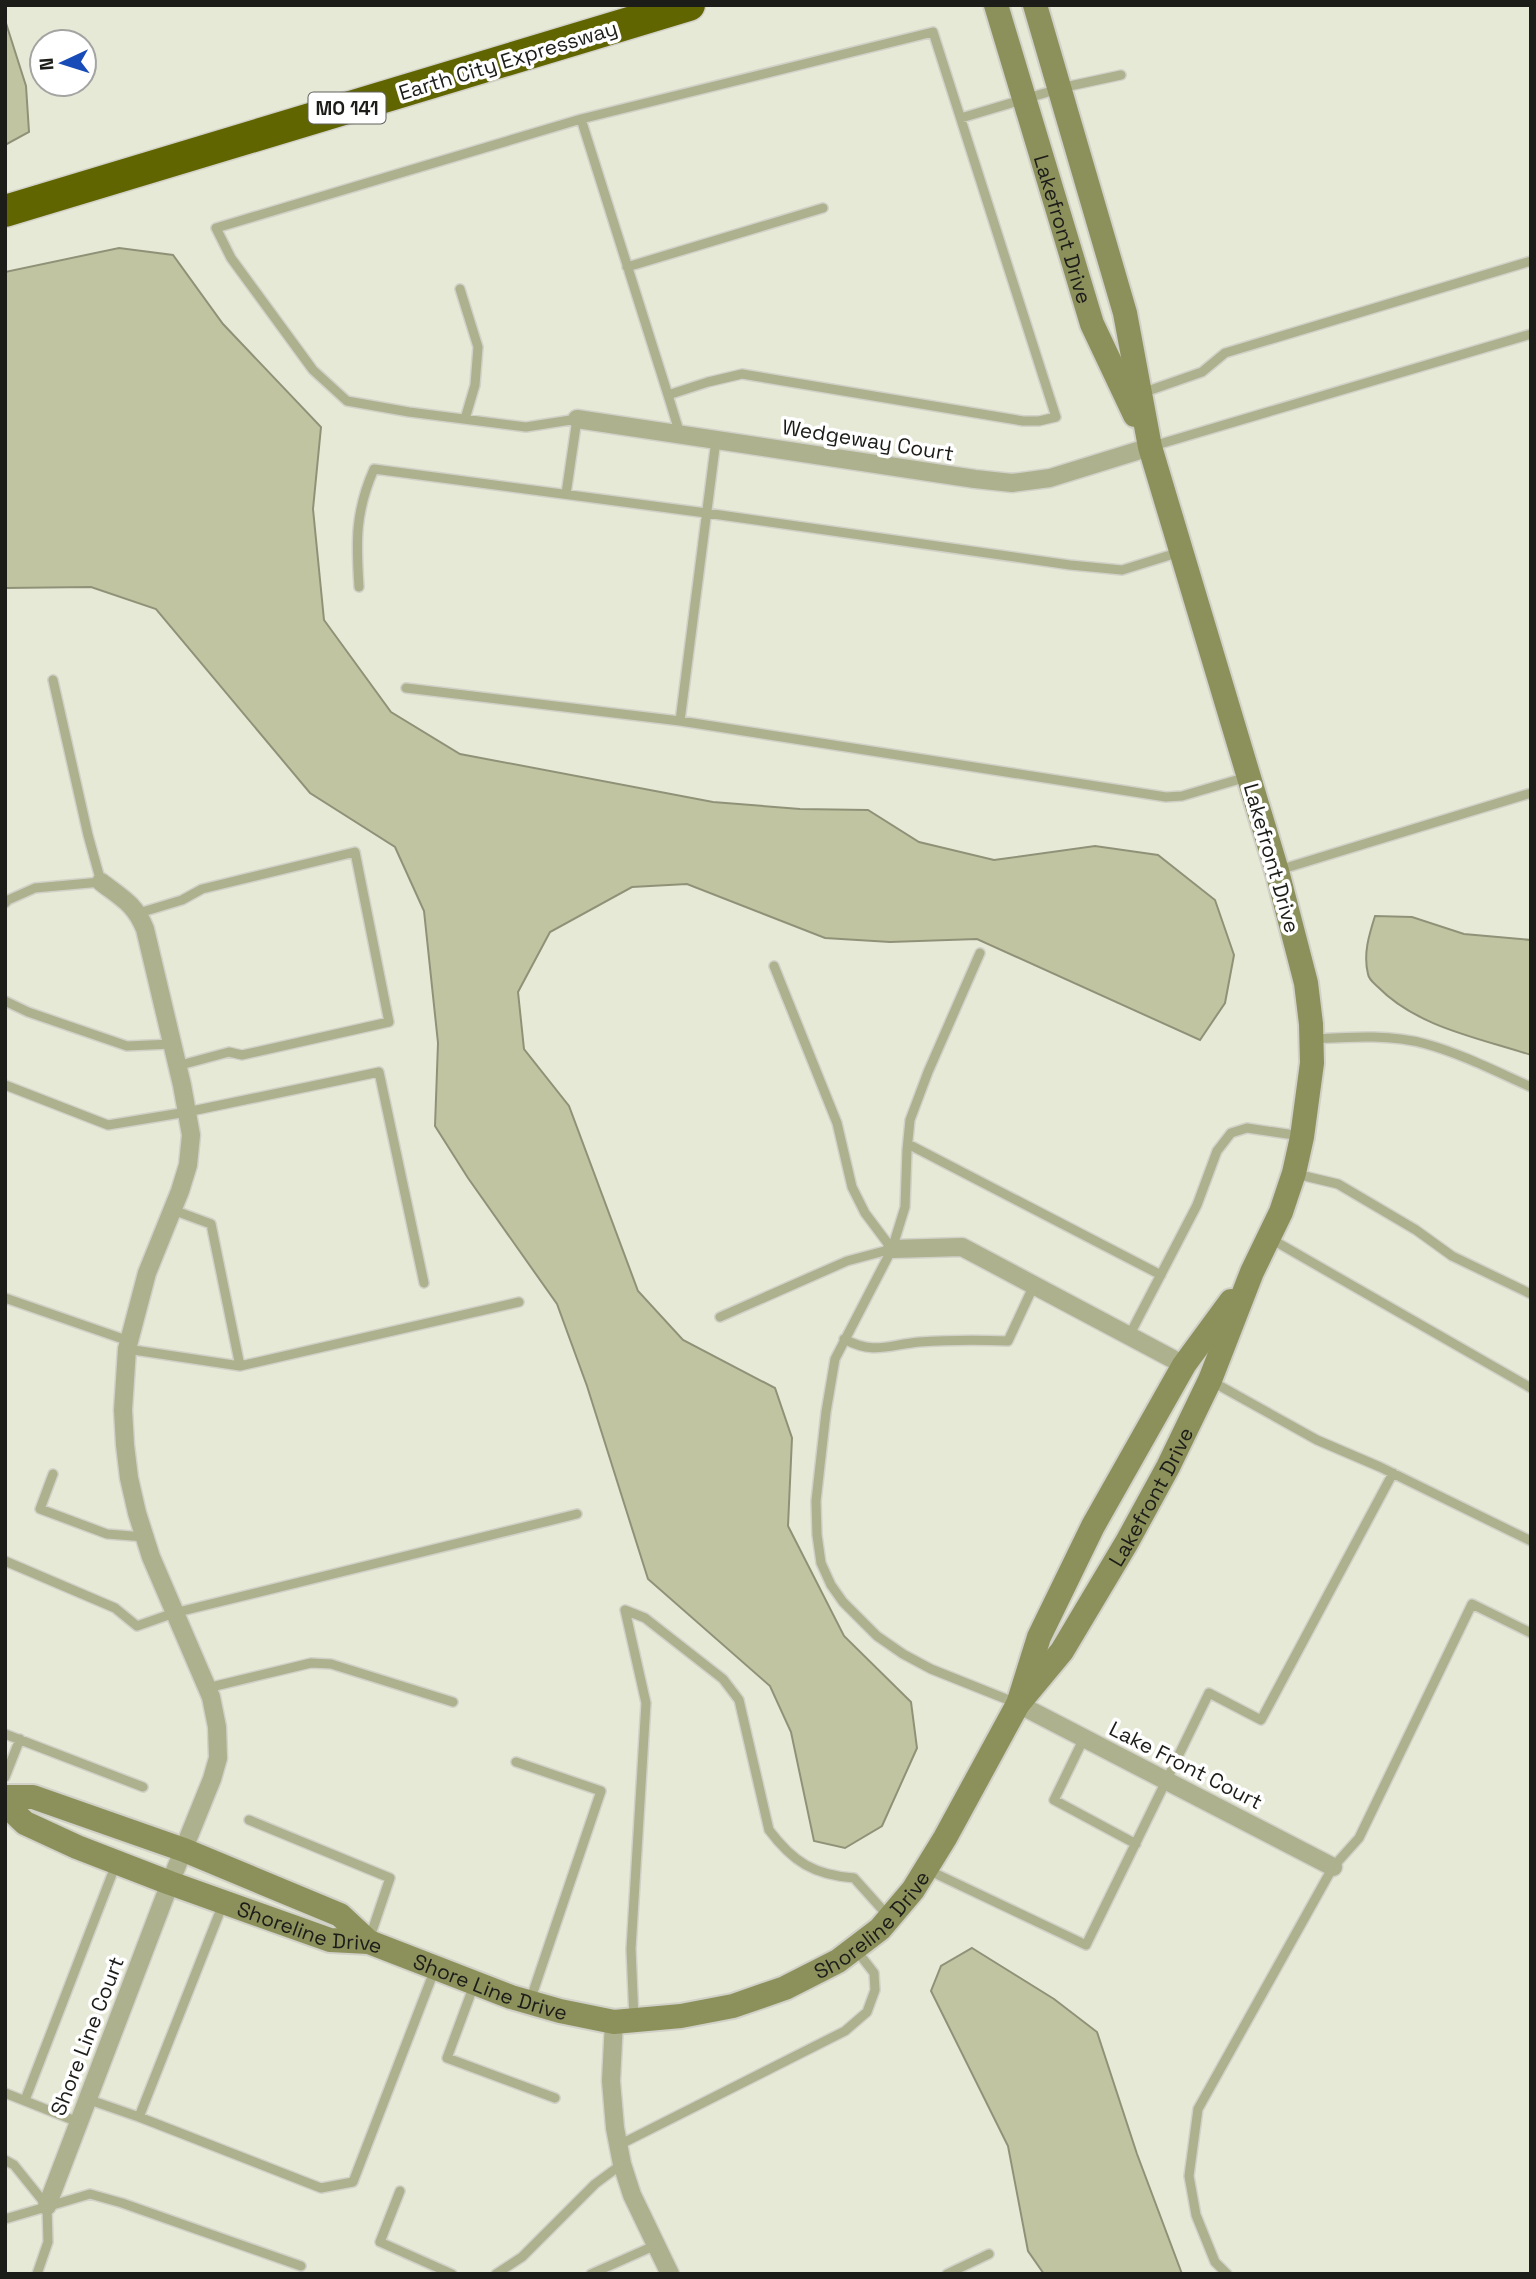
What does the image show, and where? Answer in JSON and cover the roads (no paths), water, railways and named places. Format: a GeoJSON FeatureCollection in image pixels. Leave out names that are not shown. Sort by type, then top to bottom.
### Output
{"type":"FeatureCollection","features":[{"type":"Feature","properties":{"kind":"highway","name":"Earth City Expressway"},"geometry":{"type":"LineString","coordinates":[[5,211],[689,5]]}},
{"type":"Feature","properties":{"kind":"street","name":"Lakefront Drive"},"geometry":{"type":"LineString","coordinates":[[996,5],[1092,324],[1150,447]]}},
{"type":"Feature","properties":{"kind":"street","name":"Lakefront Drive"},"geometry":{"type":"LineString","coordinates":[[1018,1703],[1062,1651],[1168,1467],[1210,1380],[1252,1272],[1281,1212],[1294,1173],[1312,1063],[1307,983],[1277,871],[1150,447],[1125,313],[1035,5]]}},
{"type":"Feature","properties":{"kind":"street","name":"Wedgeway Court"},"geometry":{"type":"LineString","coordinates":[[577,419],[1012,483],[1050,478],[1150,447]]}},
{"type":"Feature","properties":{"kind":"street"},"geometry":{"type":"LineString","coordinates":[[101,882],[139,913]]}},
{"type":"Feature","properties":{"kind":"street","name":"Shore Line Court"},"geometry":{"type":"LineString","coordinates":[[47,2206],[218,1758],[217,1727],[211,1697],[174,1613],[145,1537],[129,1478],[125,1445],[123,1410],[128,1345],[147,1273],[188,1165],[191,1135],[172,1044],[139,913]]}},
{"type":"Feature","properties":{"kind":"street"},"geometry":{"type":"LineString","coordinates":[[892,1249],[962,1247],[1184,1365]]}},
{"type":"Feature","properties":{"kind":"street","name":"Lakefront Drive"},"geometry":{"type":"LineString","coordinates":[[945,1838],[1018,1703],[1039,1637],[1093,1526],[1184,1365],[1252,1272]]}},
{"type":"Feature","properties":{"kind":"street","name":"Lake Front Court"},"geometry":{"type":"LineString","coordinates":[[1018,1703],[1333,1867]]}},
{"type":"Feature","properties":{"kind":"street","name":"Shoreline Drive"},"geometry":{"type":"LineString","coordinates":[[5,1797],[33,1797],[184,1850],[340,1915],[369,1942]]}},
{"type":"Feature","properties":{"kind":"street","name":"Shoreline Drive"},"geometry":{"type":"LineString","coordinates":[[5,1804],[25,1823],[170,1884],[330,1940],[369,1942]]}},
{"type":"Feature","properties":{"kind":"street","name":"Shoreline Drive"},"geometry":{"type":"LineString","coordinates":[[624,2022],[681,2016],[733,2006],[785,1988],[838,1961],[880,1929],[890,1918],[913,1890],[945,1838]]}},
{"type":"Feature","properties":{"kind":"street","name":"Shore Line Drive"},"geometry":{"type":"LineString","coordinates":[[369,1942],[530,2003],[624,2022]]}},
{"type":"Feature","properties":{"kind":"street"},"geometry":{"type":"LineString","coordinates":[[624,2022],[611,2081],[622,2164],[632,2194],[670,2274]]}},
{"type":"Feature","properties":{"kind":"lane"},"geometry":{"type":"LineString","coordinates":[[566,494],[577,419],[526,427],[347,401],[313,369],[231,258],[216,228],[581,119],[933,32],[1056,417],[1023,421],[742,374],[668,396]]}},
{"type":"Feature","properties":{"kind":"lane"},"geometry":{"type":"LineString","coordinates":[[961,118],[1121,75]]}},
{"type":"Feature","properties":{"kind":"lane"},"geometry":{"type":"LineString","coordinates":[[581,119],[681,435]]}},
{"type":"Feature","properties":{"kind":"lane"},"geometry":{"type":"LineString","coordinates":[[627,267],[823,208]]}},
{"type":"Feature","properties":{"kind":"lane"},"geometry":{"type":"LineString","coordinates":[[1140,393],[1202,372],[1225,354],[1531,261]]}},
{"type":"Feature","properties":{"kind":"lane"},"geometry":{"type":"LineString","coordinates":[[460,289],[478,347],[475,385],[465,419]]}},
{"type":"Feature","properties":{"kind":"lane"},"geometry":{"type":"LineString","coordinates":[[1150,447],[1531,334]]}},
{"type":"Feature","properties":{"kind":"lane"},"geometry":{"type":"LineString","coordinates":[[680,720],[716,440]]}},
{"type":"Feature","properties":{"kind":"lane"},"geometry":{"type":"LineString","coordinates":[[359,587],[355,540],[363,492],[373,469],[1070,565],[1122,570],[1182,551]]}},
{"type":"Feature","properties":{"kind":"lane"},"geometry":{"type":"LineString","coordinates":[[5,904],[8,900],[35,888],[101,882],[53,680]]}},
{"type":"Feature","properties":{"kind":"lane"},"geometry":{"type":"LineString","coordinates":[[406,688],[680,720],[1166,797],[1182,796],[1249,776]]}},
{"type":"Feature","properties":{"kind":"lane"},"geometry":{"type":"LineString","coordinates":[[1277,871],[1531,793]]}},
{"type":"Feature","properties":{"kind":"lane"},"geometry":{"type":"LineString","coordinates":[[139,913],[182,900],[202,889],[355,852],[389,1022],[242,1055],[229,1052],[177,1066]]}},
{"type":"Feature","properties":{"kind":"lane"},"geometry":{"type":"LineString","coordinates":[[980,953],[910,1120],[905,1207],[892,1249],[835,1359],[816,1501],[817,1535],[821,1563],[831,1585],[870,1630],[903,1654],[931,1669],[1018,1703]]}},
{"type":"Feature","properties":{"kind":"lane"},"geometry":{"type":"LineString","coordinates":[[774,966],[836,1123],[852,1187],[865,1213],[892,1249]]}},
{"type":"Feature","properties":{"kind":"lane"},"geometry":{"type":"LineString","coordinates":[[5,1001],[27,1012],[127,1046],[172,1044]]}},
{"type":"Feature","properties":{"kind":"lane"},"geometry":{"type":"LineString","coordinates":[[1311,1039],[1399,1039],[1426,1044],[1531,1087]]}},
{"type":"Feature","properties":{"kind":"lane"},"geometry":{"type":"LineString","coordinates":[[5,1085],[108,1125],[187,1112],[379,1073],[424,1283]]}},
{"type":"Feature","properties":{"kind":"lane"},"geometry":{"type":"LineString","coordinates":[[1129,1336],[1197,1205],[1217,1151],[1231,1133],[1247,1128],[1302,1137]]}},
{"type":"Feature","properties":{"kind":"lane"},"geometry":{"type":"LineString","coordinates":[[908,1144],[1161,1275]]}},
{"type":"Feature","properties":{"kind":"lane"},"geometry":{"type":"LineString","coordinates":[[1294,1173],[1338,1184],[1416,1230],[1451,1256],[1531,1294]]}},
{"type":"Feature","properties":{"kind":"lane"},"geometry":{"type":"LineString","coordinates":[[173,1210],[211,1224],[240,1366]]}},
{"type":"Feature","properties":{"kind":"lane"},"geometry":{"type":"LineString","coordinates":[[1269,1237],[1531,1388]]}},
{"type":"Feature","properties":{"kind":"lane"},"geometry":{"type":"LineString","coordinates":[[720,1317],[847,1261],[892,1249]]}},
{"type":"Feature","properties":{"kind":"lane"},"geometry":{"type":"LineString","coordinates":[[844,1339],[858,1346],[887,1348],[916,1342],[1008,1341],[1034,1285]]}},
{"type":"Feature","properties":{"kind":"lane"},"geometry":{"type":"LineString","coordinates":[[5,1298],[128,1345],[240,1366],[519,1302]]}},
{"type":"Feature","properties":{"kind":"lane"},"geometry":{"type":"LineString","coordinates":[[1210,1380],[1317,1440],[1393,1473],[1531,1541]]}},
{"type":"Feature","properties":{"kind":"lane"},"geometry":{"type":"LineString","coordinates":[[926,1869],[1086,1945],[1209,1693],[1261,1720],[1393,1473]]}},
{"type":"Feature","properties":{"kind":"lane"},"geometry":{"type":"LineString","coordinates":[[53,1474],[40,1509],[107,1534],[145,1537]]}},
{"type":"Feature","properties":{"kind":"lane"},"geometry":{"type":"LineString","coordinates":[[5,1561],[115,1608],[137,1626],[174,1613],[577,1514]]}},
{"type":"Feature","properties":{"kind":"lane"},"geometry":{"type":"LineString","coordinates":[[1227,2274],[1215,2262],[1195,2215],[1189,2176],[1198,2109],[1333,1867],[1359,1838],[1472,1604],[1531,1633]]}},
{"type":"Feature","properties":{"kind":"lane"},"geometry":{"type":"LineString","coordinates":[[624,2022],[646,1703],[625,1609],[645,1618],[723,1679],[739,1700],[769,1830],[782,1847],[822,1875],[854,1878],[890,1918]]}},
{"type":"Feature","properties":{"kind":"lane"},"geometry":{"type":"LineString","coordinates":[[207,1688],[311,1663],[331,1664],[453,1702]]}},
{"type":"Feature","properties":{"kind":"lane"},"geometry":{"type":"LineString","coordinates":[[5,1734],[143,1787]]}},
{"type":"Feature","properties":{"kind":"lane"},"geometry":{"type":"LineString","coordinates":[[1084,1738],[1054,1800],[1136,1844]]}},
{"type":"Feature","properties":{"kind":"lane"},"geometry":{"type":"LineString","coordinates":[[5,1777],[20,1739]]}},
{"type":"Feature","properties":{"kind":"lane"},"geometry":{"type":"LineString","coordinates":[[516,1762],[601,1791],[530,2003]]}},
{"type":"Feature","properties":{"kind":"lane"},"geometry":{"type":"LineString","coordinates":[[250,1820],[390,1878],[369,1942]]}},
{"type":"Feature","properties":{"kind":"lane"},"geometry":{"type":"LineString","coordinates":[[25,2100],[116,1862]]}},
{"type":"Feature","properties":{"kind":"lane"},"geometry":{"type":"LineString","coordinates":[[138,2117],[223,1903]]}},
{"type":"Feature","properties":{"kind":"lane"},"geometry":{"type":"LineString","coordinates":[[619,2145],[845,2031],[867,2012],[876,1990],[874,1973],[855,1948]]}},
{"type":"Feature","properties":{"kind":"lane"},"geometry":{"type":"LineString","coordinates":[[87,2099],[321,2188],[354,2182],[435,1968]]}},
{"type":"Feature","properties":{"kind":"lane"},"geometry":{"type":"LineString","coordinates":[[475,1983],[447,2058],[555,2098]]}},
{"type":"Feature","properties":{"kind":"lane"},"geometry":{"type":"LineString","coordinates":[[5,2093],[78,2122]]}},
{"type":"Feature","properties":{"kind":"lane"},"geometry":{"type":"LineString","coordinates":[[5,2160],[14,2165],[47,2206],[47,2242],[37,2274]]}},
{"type":"Feature","properties":{"kind":"lane"},"geometry":{"type":"LineString","coordinates":[[496,2274],[522,2257],[595,2185],[622,2164]]}},
{"type":"Feature","properties":{"kind":"lane"},"geometry":{"type":"LineString","coordinates":[[400,2191],[380,2242],[452,2274]]}},
{"type":"Feature","properties":{"kind":"lane"},"geometry":{"type":"LineString","coordinates":[[5,2219],[90,2194],[301,2266]]}},
{"type":"Feature","properties":{"kind":"lane"},"geometry":{"type":"LineString","coordinates":[[591,2274],[656,2245]]}},
{"type":"Feature","properties":{"kind":"lane"},"geometry":{"type":"LineString","coordinates":[[947,2274],[989,2254]]}}]}
